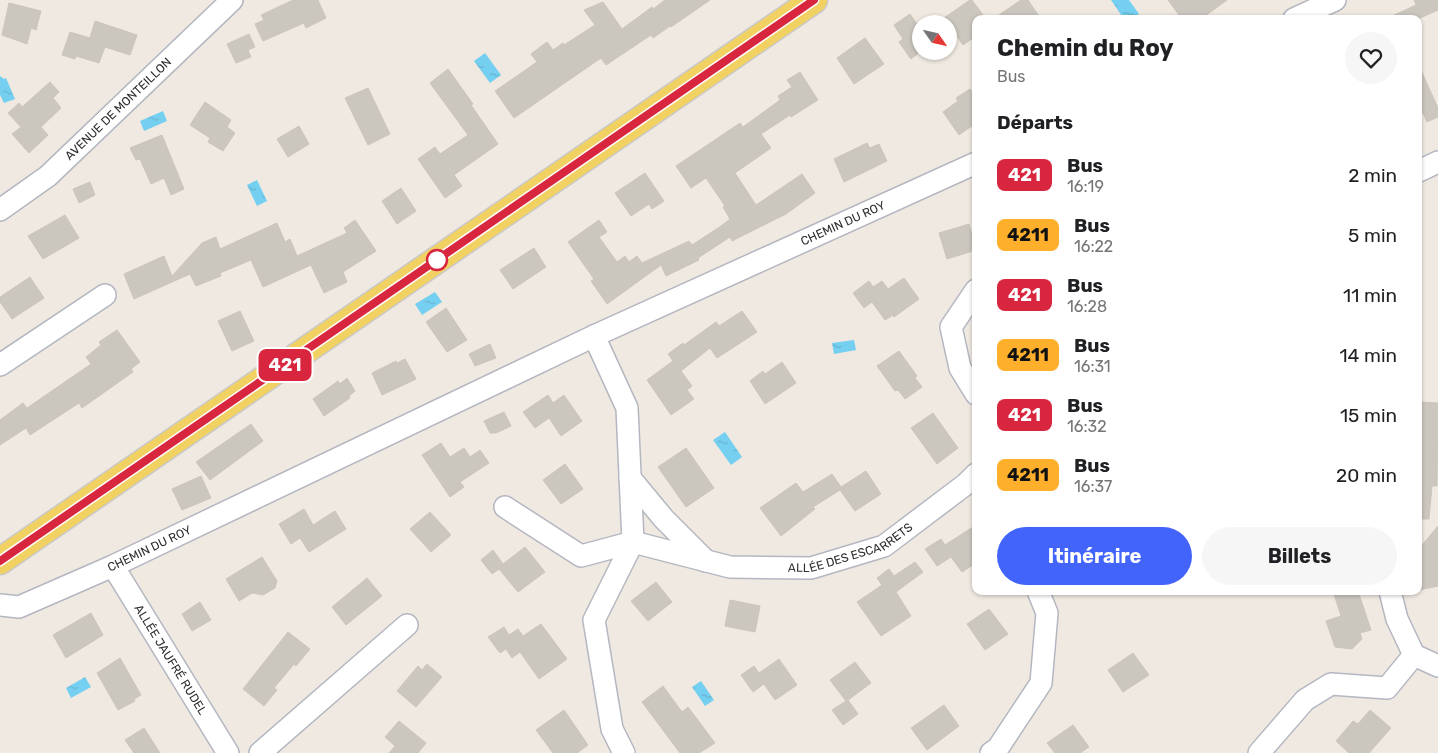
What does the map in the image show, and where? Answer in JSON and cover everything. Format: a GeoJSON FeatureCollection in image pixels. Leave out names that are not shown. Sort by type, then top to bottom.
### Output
{"type":"FeatureCollection","features":[{"type":"Feature","properties":{"kind":"main road"},"geometry":{"type":"LineString","coordinates":[[0,561],[814,0]]}},
{"type":"Feature","properties":{"kind":"street","name":"AVENUE DE MONTEILLON"},"geometry":{"type":"LineString","coordinates":[[0,210],[48,176],[232,0]]}},
{"type":"Feature","properties":{"kind":"street"},"geometry":{"type":"LineString","coordinates":[[1303,15],[1335,0]]}},
{"type":"Feature","properties":{"kind":"street"},"geometry":{"type":"LineString","coordinates":[[1422,170],[1438,162]]}},
{"type":"Feature","properties":{"kind":"street","name":"CHEMIN DU ROY"},"geometry":{"type":"LineString","coordinates":[[0,605],[19,607],[113,566],[594,336],[972,165]]}},
{"type":"Feature","properties":{"kind":"street"},"geometry":{"type":"LineString","coordinates":[[0,365],[105,295]]}},
{"type":"Feature","properties":{"kind":"street"},"geometry":{"type":"LineString","coordinates":[[972,296],[952,327],[960,368],[972,388]]}},
{"type":"Feature","properties":{"kind":"street"},"geometry":{"type":"LineString","coordinates":[[594,336],[627,408],[633,542],[594,620],[612,729],[624,753]]}},
{"type":"Feature","properties":{"kind":"street"},"geometry":{"type":"LineString","coordinates":[[630,478],[664,519],[706,561]]}},
{"type":"Feature","properties":{"kind":"street","name":"ALLÉE DES ESCARRETS"},"geometry":{"type":"LineString","coordinates":[[633,542],[730,567],[811,568],[884,546],[972,486]]}},
{"type":"Feature","properties":{"kind":"street"},"geometry":{"type":"LineString","coordinates":[[505,507],[581,556],[633,542]]}},
{"type":"Feature","properties":{"kind":"street","name":"ALLÉE JAUFRÉ RUDEL"},"geometry":{"type":"LineString","coordinates":[[113,566],[228,753]]}},
{"type":"Feature","properties":{"kind":"street"},"geometry":{"type":"LineString","coordinates":[[991,753],[998,748],[1042,683],[1047,613],[1040,595]]}},
{"type":"Feature","properties":{"kind":"street"},"geometry":{"type":"LineString","coordinates":[[1391,595],[1397,619],[1414,655],[1438,666]]}},
{"type":"Feature","properties":{"kind":"street"},"geometry":{"type":"LineString","coordinates":[[260,753],[407,625]]}},
{"type":"Feature","properties":{"kind":"street"},"geometry":{"type":"LineString","coordinates":[[1259,753],[1305,700],[1331,684],[1386,688],[1414,655]]}},
{"type":"Feature","properties":{"kind":"water"},"geometry":{"type":"Polygon","coordinates":[[[1111,0],[1129,0],[1139,14],[1121,15],[1111,0]]]}},
{"type":"Feature","properties":{"kind":"water"},"geometry":{"type":"Polygon","coordinates":[[[485,53],[501,75],[490,83],[474,61],[485,53]]]}},
{"type":"Feature","properties":{"kind":"water"},"geometry":{"type":"Polygon","coordinates":[[[0,76],[4,79],[6,78],[15,99],[4,103],[0,95],[0,76]]]}},
{"type":"Feature","properties":{"kind":"water"},"geometry":{"type":"Polygon","coordinates":[[[163,111],[167,121],[144,131],[140,121],[163,111]]]}},
{"type":"Feature","properties":{"kind":"water"},"geometry":{"type":"Polygon","coordinates":[[[257,180],[267,201],[257,206],[247,185],[257,180]]]}},
{"type":"Feature","properties":{"kind":"water"},"geometry":{"type":"Polygon","coordinates":[[[435,292],[442,302],[422,315],[415,304],[435,292]]]}},
{"type":"Feature","properties":{"kind":"water"},"geometry":{"type":"Polygon","coordinates":[[[854,340],[856,350],[834,354],[832,343],[854,340]]]}},
{"type":"Feature","properties":{"kind":"water"},"geometry":{"type":"Polygon","coordinates":[[[725,432],[742,457],[731,465],[713,440],[725,432]]]}},
{"type":"Feature","properties":{"kind":"water"},"geometry":{"type":"Polygon","coordinates":[[[85,677],[91,687],[71,698],[66,688],[85,677]]]}},
{"type":"Feature","properties":{"kind":"water"},"geometry":{"type":"Polygon","coordinates":[[[701,681],[714,700],[705,706],[692,687],[701,681]]]}},
{"type":"Feature","properties":{"kind":"building"},"geometry":{"type":"Polygon","coordinates":[[[293,0],[318,0],[326,18],[306,28],[304,23],[263,41],[255,24],[264,20],[261,15],[293,0]]]}},
{"type":"Feature","properties":{"kind":"building"},"geometry":{"type":"Polygon","coordinates":[[[665,0],[710,0],[671,27],[653,38],[651,35],[606,65],[601,58],[514,118],[495,91],[537,62],[531,54],[547,42],[553,50],[595,25],[584,10],[603,2],[622,29],[665,0]]]}},
{"type":"Feature","properties":{"kind":"building"},"geometry":{"type":"Polygon","coordinates":[[[972,0],[983,15],[972,15],[972,39],[963,45],[958,38],[958,15],[948,15],[972,0]]]}},
{"type":"Feature","properties":{"kind":"building"},"geometry":{"type":"Polygon","coordinates":[[[1021,0],[1028,0],[1038,15],[999,15],[1021,0]]]}},
{"type":"Feature","properties":{"kind":"building"},"geometry":{"type":"Polygon","coordinates":[[[1168,0],[1227,0],[1206,15],[1179,15],[1168,0]]]}},
{"type":"Feature","properties":{"kind":"building"},"geometry":{"type":"Polygon","coordinates":[[[1414,0],[1438,0],[1438,10],[1422,17],[1422,15],[1394,15],[1416,5],[1414,0]]]}},
{"type":"Feature","properties":{"kind":"building"},"geometry":{"type":"Polygon","coordinates":[[[9,3],[41,11],[36,30],[31,28],[27,44],[2,35],[9,3]]]}},
{"type":"Feature","properties":{"kind":"building"},"geometry":{"type":"Polygon","coordinates":[[[910,14],[912,17],[911,59],[899,42],[903,39],[894,25],[910,14]]]}},
{"type":"Feature","properties":{"kind":"building"},"geometry":{"type":"Polygon","coordinates":[[[95,21],[137,35],[130,55],[105,47],[99,63],[76,56],[75,59],[62,55],[70,32],[90,38],[95,21]]]}},
{"type":"Feature","properties":{"kind":"building"},"geometry":{"type":"Polygon","coordinates":[[[249,34],[255,47],[248,50],[251,57],[236,63],[227,44],[249,34]]]}},
{"type":"Feature","properties":{"kind":"building"},"geometry":{"type":"Polygon","coordinates":[[[865,38],[884,64],[854,84],[837,58],[865,38]]]}},
{"type":"Feature","properties":{"kind":"building"},"geometry":{"type":"Polygon","coordinates":[[[448,69],[498,144],[454,175],[462,186],[445,198],[418,159],[435,147],[440,154],[468,135],[430,83],[448,69]]]}},
{"type":"Feature","properties":{"kind":"building"},"geometry":{"type":"Polygon","coordinates":[[[800,72],[818,100],[761,134],[771,148],[735,173],[756,205],[802,174],[815,193],[786,214],[732,241],[730,237],[698,258],[699,260],[666,276],[661,265],[607,304],[591,281],[594,279],[568,242],[599,220],[607,232],[599,237],[617,262],[625,256],[629,262],[637,256],[642,263],[689,241],[692,245],[721,226],[730,219],[723,207],[725,206],[706,178],[691,188],[676,166],[740,123],[743,127],[780,100],[778,96],[792,87],[787,80],[800,72]]]}},
{"type":"Feature","properties":{"kind":"building"},"geometry":{"type":"Polygon","coordinates":[[[1422,73],[1438,108],[1438,117],[1427,122],[1423,113],[1422,73]]]}},
{"type":"Feature","properties":{"kind":"building"},"geometry":{"type":"Polygon","coordinates":[[[50,82],[59,92],[53,98],[61,108],[41,127],[48,135],[29,153],[12,134],[21,127],[8,113],[19,103],[22,107],[50,82]]]}},
{"type":"Feature","properties":{"kind":"building"},"geometry":{"type":"Polygon","coordinates":[[[368,88],[390,134],[368,145],[345,98],[368,88]]]}},
{"type":"Feature","properties":{"kind":"building"},"geometry":{"type":"Polygon","coordinates":[[[970,89],[972,92],[972,126],[959,135],[943,112],[958,101],[956,98],[970,89]]]}},
{"type":"Feature","properties":{"kind":"building"},"geometry":{"type":"Polygon","coordinates":[[[205,102],[231,120],[227,127],[235,133],[223,151],[208,142],[210,138],[190,125],[205,102]]]}},
{"type":"Feature","properties":{"kind":"building"},"geometry":{"type":"Polygon","coordinates":[[[299,126],[309,144],[288,157],[277,139],[299,126]]]}},
{"type":"Feature","properties":{"kind":"building"},"geometry":{"type":"Polygon","coordinates":[[[162,135],[184,189],[171,195],[164,178],[151,184],[140,159],[136,160],[130,148],[162,135]]]}},
{"type":"Feature","properties":{"kind":"building"},"geometry":{"type":"Polygon","coordinates":[[[867,143],[870,148],[879,144],[887,161],[844,182],[834,159],[867,143]]]}},
{"type":"Feature","properties":{"kind":"building"},"geometry":{"type":"Polygon","coordinates":[[[645,173],[664,201],[652,209],[649,204],[631,216],[615,193],[645,173]]]}},
{"type":"Feature","properties":{"kind":"building"},"geometry":{"type":"Polygon","coordinates":[[[90,182],[95,195],[79,203],[73,189],[90,182]]]}},
{"type":"Feature","properties":{"kind":"building"},"geometry":{"type":"Polygon","coordinates":[[[401,188],[416,211],[397,224],[382,201],[401,188]]]}},
{"type":"Feature","properties":{"kind":"building"},"geometry":{"type":"Polygon","coordinates":[[[65,215],[79,238],[43,259],[28,236],[65,215]]]}},
{"type":"Feature","properties":{"kind":"building"},"geometry":{"type":"Polygon","coordinates":[[[355,220],[376,251],[343,272],[347,282],[324,293],[311,265],[263,287],[251,260],[220,273],[221,276],[196,286],[190,274],[134,299],[124,274],[164,256],[172,276],[202,243],[216,237],[220,249],[277,223],[285,242],[290,239],[297,256],[347,233],[344,228],[355,220]]]}},
{"type":"Feature","properties":{"kind":"building"},"geometry":{"type":"Polygon","coordinates":[[[969,224],[972,235],[972,251],[947,259],[939,233],[969,224]]]}},
{"type":"Feature","properties":{"kind":"building"},"geometry":{"type":"Polygon","coordinates":[[[534,248],[546,267],[513,289],[500,270],[534,248]]]}},
{"type":"Feature","properties":{"kind":"building"},"geometry":{"type":"Polygon","coordinates":[[[30,277],[44,298],[12,319],[0,302],[0,297],[30,277]]]}},
{"type":"Feature","properties":{"kind":"building"},"geometry":{"type":"Polygon","coordinates":[[[904,278],[919,299],[894,317],[893,315],[885,320],[872,302],[864,308],[853,293],[869,281],[873,287],[882,281],[888,289],[904,278]]]}},
{"type":"Feature","properties":{"kind":"building"},"geometry":{"type":"Polygon","coordinates":[[[446,308],[467,340],[447,352],[426,322],[446,308]]]}},
{"type":"Feature","properties":{"kind":"building"},"geometry":{"type":"Polygon","coordinates":[[[240,311],[254,341],[232,351],[218,321],[240,311]]]}},
{"type":"Feature","properties":{"kind":"building"},"geometry":{"type":"Polygon","coordinates":[[[742,311],[757,332],[717,358],[710,348],[681,371],[692,386],[687,390],[694,399],[671,415],[647,380],[673,361],[668,354],[683,343],[684,345],[716,322],[719,326],[742,311]]]}},
{"type":"Feature","properties":{"kind":"building"},"geometry":{"type":"Polygon","coordinates":[[[117,330],[140,362],[131,369],[133,372],[82,408],[79,403],[30,435],[26,428],[0,445],[0,420],[23,403],[27,408],[91,364],[86,357],[101,345],[99,342],[117,330]]]}},
{"type":"Feature","properties":{"kind":"building"},"geometry":{"type":"Polygon","coordinates":[[[490,344],[496,358],[475,366],[469,354],[490,344]]]}},
{"type":"Feature","properties":{"kind":"building"},"geometry":{"type":"Polygon","coordinates":[[[899,351],[917,376],[915,378],[922,387],[905,399],[898,390],[895,391],[877,366],[899,351]]]}},
{"type":"Feature","properties":{"kind":"building"},"geometry":{"type":"Polygon","coordinates":[[[405,359],[416,379],[382,395],[372,373],[396,361],[397,363],[405,359]]]}},
{"type":"Feature","properties":{"kind":"building"},"geometry":{"type":"Polygon","coordinates":[[[782,362],[796,383],[765,404],[750,381],[763,371],[765,374],[782,362]]]}},
{"type":"Feature","properties":{"kind":"building"},"geometry":{"type":"Polygon","coordinates":[[[347,378],[355,391],[349,396],[350,398],[324,416],[313,399],[338,381],[340,384],[347,378]]]}},
{"type":"Feature","properties":{"kind":"building"},"geometry":{"type":"Polygon","coordinates":[[[548,395],[553,403],[564,395],[582,421],[561,436],[549,418],[535,428],[523,412],[548,395]]]}},
{"type":"Feature","properties":{"kind":"building"},"geometry":{"type":"Polygon","coordinates":[[[1422,402],[1438,403],[1437,486],[1432,486],[1429,519],[1422,519],[1422,402]]]}},
{"type":"Feature","properties":{"kind":"building"},"geometry":{"type":"Polygon","coordinates":[[[504,412],[511,426],[496,433],[490,433],[484,421],[504,412]]]}},
{"type":"Feature","properties":{"kind":"building"},"geometry":{"type":"Polygon","coordinates":[[[933,413],[958,448],[937,464],[911,428],[933,413]]]}},
{"type":"Feature","properties":{"kind":"building"},"geometry":{"type":"Polygon","coordinates":[[[251,424],[263,441],[210,480],[196,462],[251,424]]]}},
{"type":"Feature","properties":{"kind":"building"},"geometry":{"type":"Polygon","coordinates":[[[441,443],[450,457],[464,448],[470,457],[480,450],[489,463],[460,482],[464,487],[450,497],[422,455],[441,443]]]}},
{"type":"Feature","properties":{"kind":"building"},"geometry":{"type":"Polygon","coordinates":[[[686,448],[714,488],[686,507],[658,467],[686,448]]]}},
{"type":"Feature","properties":{"kind":"building"},"geometry":{"type":"Polygon","coordinates":[[[565,464],[583,489],[561,504],[543,480],[565,464]]]}},
{"type":"Feature","properties":{"kind":"building"},"geometry":{"type":"Polygon","coordinates":[[[866,471],[881,494],[855,511],[840,490],[813,507],[815,509],[781,536],[760,508],[796,483],[803,492],[832,474],[841,487],[866,471]]]}},
{"type":"Feature","properties":{"kind":"building"},"geometry":{"type":"Polygon","coordinates":[[[201,476],[211,498],[182,510],[172,489],[201,476]]]}},
{"type":"Feature","properties":{"kind":"building"},"geometry":{"type":"Polygon","coordinates":[[[304,509],[313,525],[335,511],[346,529],[309,552],[300,538],[291,544],[279,524],[304,509]]]}},
{"type":"Feature","properties":{"kind":"building"},"geometry":{"type":"Polygon","coordinates":[[[430,512],[451,535],[431,552],[410,529],[430,512]]]}},
{"type":"Feature","properties":{"kind":"building"},"geometry":{"type":"Polygon","coordinates":[[[1438,526],[1438,586],[1422,589],[1422,544],[1438,526]]]}},
{"type":"Feature","properties":{"kind":"building"},"geometry":{"type":"Polygon","coordinates":[[[972,528],[972,566],[962,572],[951,557],[937,566],[925,549],[941,539],[945,545],[972,528]]]}},
{"type":"Feature","properties":{"kind":"building"},"geometry":{"type":"Polygon","coordinates":[[[525,547],[545,572],[518,592],[499,569],[492,574],[481,560],[493,550],[503,564],[525,547]]]}},
{"type":"Feature","properties":{"kind":"building"},"geometry":{"type":"Polygon","coordinates":[[[262,557],[277,581],[275,588],[263,595],[252,593],[239,601],[226,579],[262,557]]]}},
{"type":"Feature","properties":{"kind":"building"},"geometry":{"type":"Polygon","coordinates":[[[915,562],[923,572],[896,592],[911,616],[881,636],[857,602],[882,585],[877,578],[889,569],[894,576],[915,562]]]}},
{"type":"Feature","properties":{"kind":"building"},"geometry":{"type":"Polygon","coordinates":[[[367,578],[382,596],[346,625],[332,607],[367,578]]]}},
{"type":"Feature","properties":{"kind":"building"},"geometry":{"type":"Polygon","coordinates":[[[656,582],[672,602],[648,621],[631,601],[656,582]]]}},
{"type":"Feature","properties":{"kind":"building"},"geometry":{"type":"Polygon","coordinates":[[[1334,595],[1359,595],[1371,630],[1360,633],[1362,639],[1352,649],[1335,647],[1326,621],[1341,616],[1334,595]]]}},
{"type":"Feature","properties":{"kind":"building"},"geometry":{"type":"Polygon","coordinates":[[[730,600],[760,606],[755,632],[725,626],[730,600]]]}},
{"type":"Feature","properties":{"kind":"building"},"geometry":{"type":"Polygon","coordinates":[[[200,602],[211,620],[192,631],[182,614],[200,602]]]}},
{"type":"Feature","properties":{"kind":"building"},"geometry":{"type":"Polygon","coordinates":[[[989,609],[1008,634],[985,650],[967,624],[989,609]]]}},
{"type":"Feature","properties":{"kind":"building"},"geometry":{"type":"Polygon","coordinates":[[[91,613],[103,635],[66,658],[53,635],[91,613]]]}},
{"type":"Feature","properties":{"kind":"building"},"geometry":{"type":"Polygon","coordinates":[[[541,624],[567,659],[539,679],[520,652],[512,658],[506,649],[500,653],[488,637],[504,627],[509,635],[518,629],[523,636],[541,624]]]}},
{"type":"Feature","properties":{"kind":"building"},"geometry":{"type":"Polygon","coordinates":[[[288,632],[310,649],[296,666],[294,664],[274,688],[277,690],[264,706],[243,689],[288,632]]]}},
{"type":"Feature","properties":{"kind":"building"},"geometry":{"type":"Polygon","coordinates":[[[1133,653],[1149,675],[1123,692],[1108,670],[1133,653]]]}},
{"type":"Feature","properties":{"kind":"building"},"geometry":{"type":"Polygon","coordinates":[[[120,658],[141,695],[134,699],[135,701],[118,710],[97,673],[120,658]]]}},
{"type":"Feature","properties":{"kind":"building"},"geometry":{"type":"Polygon","coordinates":[[[779,659],[797,685],[775,700],[764,684],[753,692],[741,675],[754,666],[759,673],[779,659]]]}},
{"type":"Feature","properties":{"kind":"building"},"geometry":{"type":"Polygon","coordinates":[[[855,662],[871,683],[848,700],[858,714],[843,725],[832,710],[846,701],[830,680],[855,662]]]}},
{"type":"Feature","properties":{"kind":"building"},"geometry":{"type":"Polygon","coordinates":[[[427,664],[442,677],[416,707],[397,691],[418,666],[422,670],[427,664]]]}},
{"type":"Feature","properties":{"kind":"building"},"geometry":{"type":"Polygon","coordinates":[[[663,686],[682,712],[688,707],[715,743],[699,753],[680,753],[642,702],[663,686]]]}},
{"type":"Feature","properties":{"kind":"building"},"geometry":{"type":"Polygon","coordinates":[[[944,705],[959,726],[927,750],[911,728],[944,705]]]}},
{"type":"Feature","properties":{"kind":"building"},"geometry":{"type":"Polygon","coordinates":[[[564,710],[588,745],[577,753],[553,753],[536,730],[564,710]]]}},
{"type":"Feature","properties":{"kind":"building"},"geometry":{"type":"Polygon","coordinates":[[[1370,710],[1391,728],[1369,753],[1349,753],[1336,741],[1353,721],[1358,724],[1370,710]]]}},
{"type":"Feature","properties":{"kind":"building"},"geometry":{"type":"Polygon","coordinates":[[[399,721],[426,743],[418,753],[389,753],[395,746],[385,737],[399,721]]]}},
{"type":"Feature","properties":{"kind":"building"},"geometry":{"type":"Polygon","coordinates":[[[1073,725],[1089,747],[1080,753],[1055,753],[1047,743],[1073,725]]]}},
{"type":"Feature","properties":{"kind":"building"},"geometry":{"type":"Polygon","coordinates":[[[144,728],[160,753],[134,753],[125,740],[144,728]]]}},
{"type":"Feature","properties":{"kind":"bus line","name":"421"},"geometry":{"type":"LineString","coordinates":[[0,561],[814,0]]}}]}
